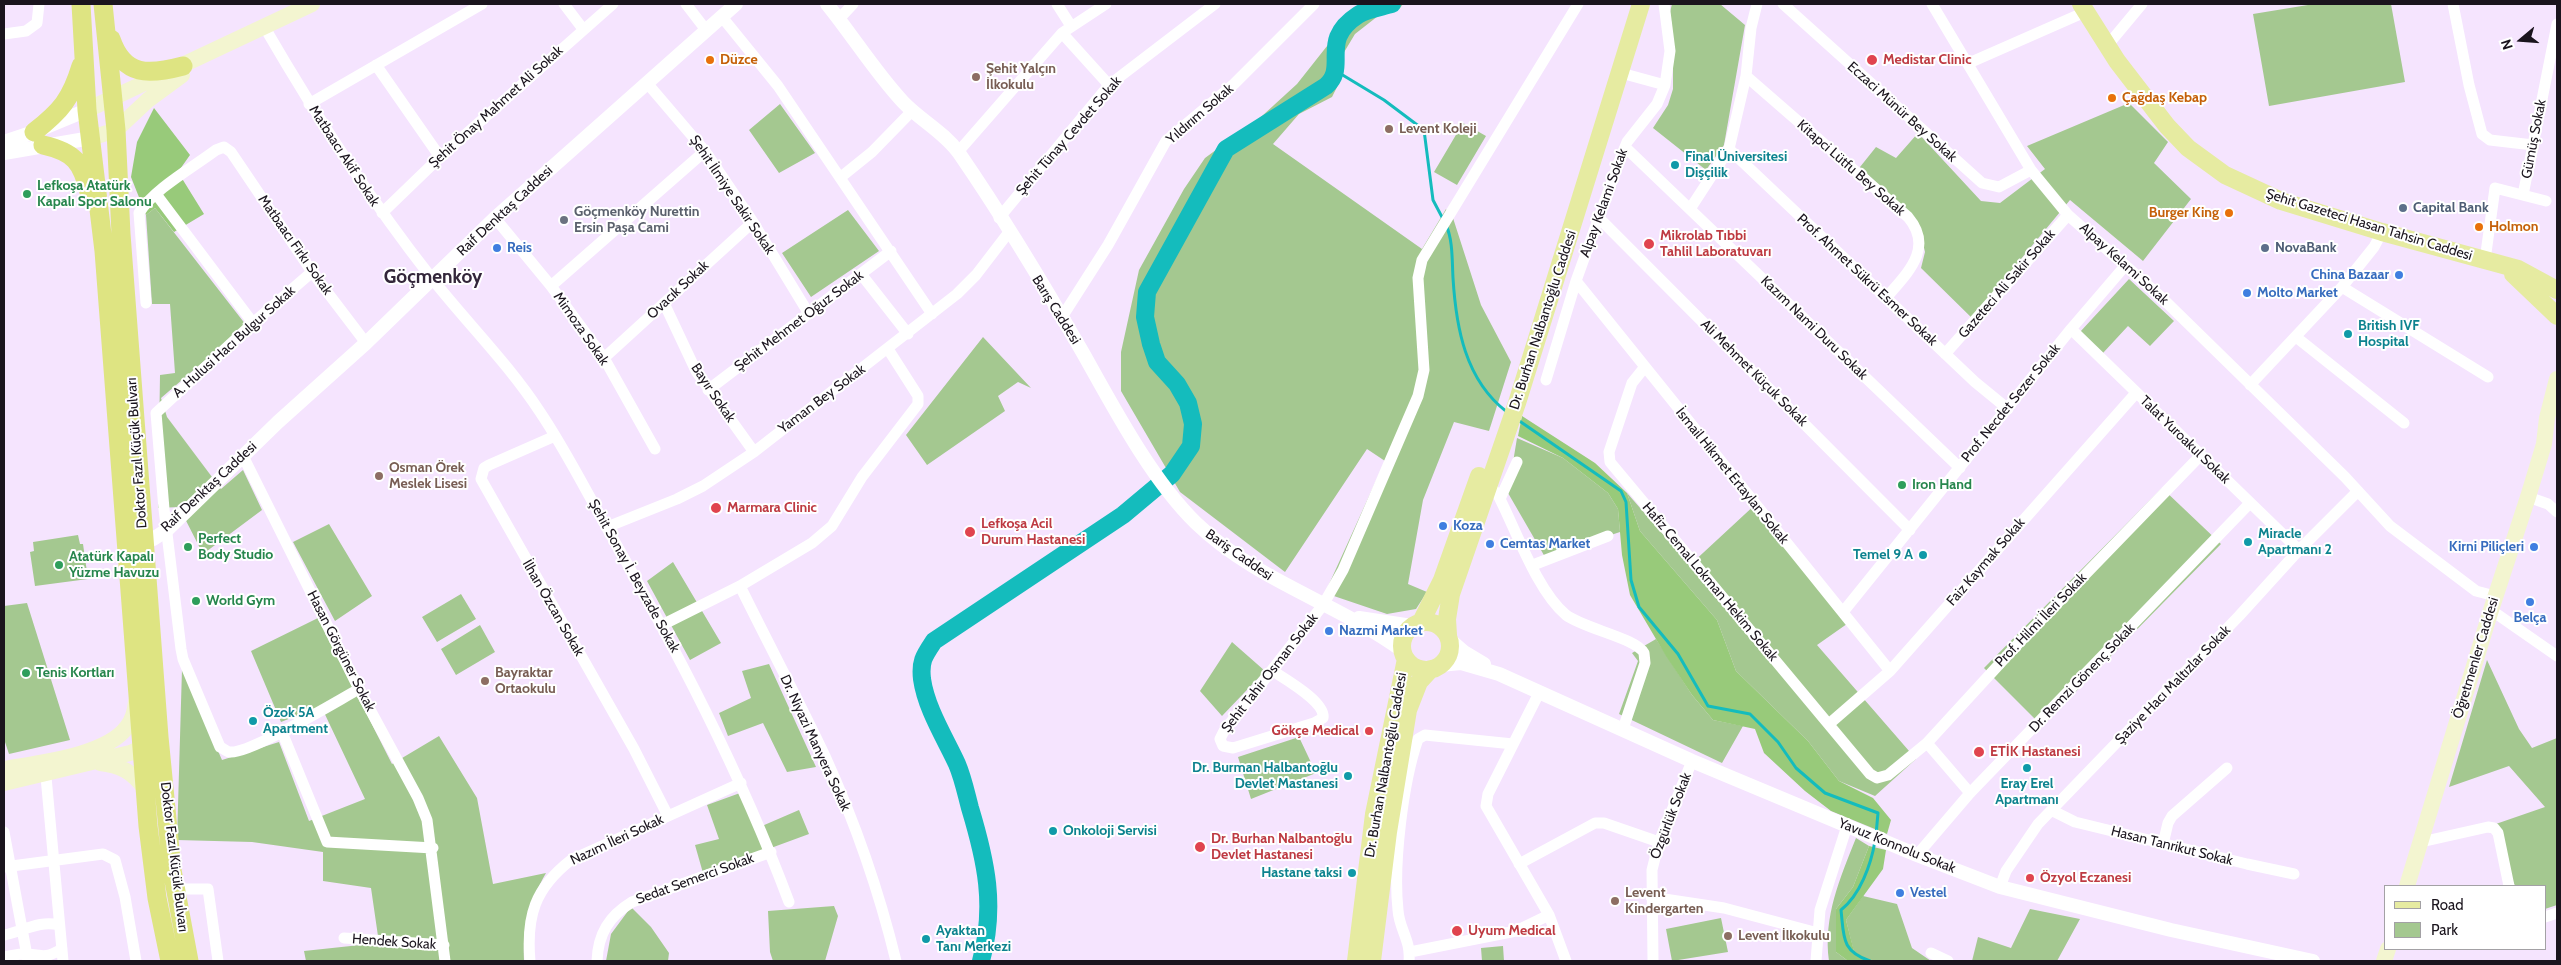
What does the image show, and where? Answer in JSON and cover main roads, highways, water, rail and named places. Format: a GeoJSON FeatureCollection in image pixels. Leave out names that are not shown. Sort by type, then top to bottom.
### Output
{"type":"FeatureCollection","features":[{"type":"Feature","properties":{"kind":"highway"},"geometry":{"type":"LineString","coordinates":[[81,4],[88,110]]}},
{"type":"Feature","properties":{"kind":"highway"},"geometry":{"type":"LineString","coordinates":[[104,11],[118,55],[129,66],[150,73],[183,66]]}},
{"type":"Feature","properties":{"kind":"highway","name":"Doktor Fazıl Küçük Bulvarı"},"geometry":{"type":"LineString","coordinates":[[104,11],[116,130],[120,234],[159,737],[175,889],[189,961]]}},
{"type":"Feature","properties":{"kind":"highway"},"geometry":{"type":"LineString","coordinates":[[84,55],[69,98],[39,139],[67,152],[80,165],[86,178],[104,251]]}},
{"type":"Feature","properties":{"kind":"highway","name":"Doktor Fazıl Küçük Bulvarı"},"geometry":{"type":"LineString","coordinates":[[88,110],[104,251],[146,789],[157,898],[170,961]]}},
{"type":"Feature","properties":{"kind":"main road"},"geometry":{"type":"LineString","coordinates":[[88,110],[265,28],[312,4]]}},
{"type":"Feature","properties":{"kind":"main road","name":"Dr. Burhan Nalbantoğlu Caddesi"},"geometry":{"type":"LineString","coordinates":[[1512,400],[1630,4]]}},
{"type":"Feature","properties":{"kind":"main road","name":"Dr. Burhan Nalbantoğlu Caddesi"},"geometry":{"type":"LineString","coordinates":[[1417,624],[1442,580],[1501,431],[1621,72],[1641,4]]}},
{"type":"Feature","properties":{"kind":"main road","name":"Şehit Gazeteci Hasan Tahsin Caddesi"},"geometry":{"type":"LineString","coordinates":[[2083,8],[2107,46],[2167,126],[2188,148],[2225,175],[2281,201],[2382,232],[2518,269],[2557,290]]}},
{"type":"Feature","properties":{"kind":"main road"},"geometry":{"type":"LineString","coordinates":[[91,138],[116,130],[154,95],[216,50]]}},
{"type":"Feature","properties":{"kind":"main road","name":"Şehit Gazeteci Hasan Tahsin Caddesi"},"geometry":{"type":"LineString","coordinates":[[2503,265],[2557,316]]}},
{"type":"Feature","properties":{"kind":"main road","name":"Öğretmenler Caddesi"},"geometry":{"type":"LineString","coordinates":[[2547,431],[2547,418],[2557,379]]}},
{"type":"Feature","properties":{"kind":"main road","name":"Öğretmenler Caddesi"},"geometry":{"type":"LineString","coordinates":[[2407,885],[2547,431],[2557,415]]}},
{"type":"Feature","properties":{"kind":"main road","name":"Dr. Burhan Nalbantoğlu Caddesi"},"geometry":{"type":"LineString","coordinates":[[1448,637],[1447,619],[1451,594],[1489,485],[1501,431]]}},
{"type":"Feature","properties":{"kind":"main road"},"geometry":{"type":"LineString","coordinates":[[1417,624],[1437,624],[1448,637],[1449,654],[1435,667],[1417,668],[1404,655],[1404,636],[1417,624]]}},
{"type":"Feature","properties":{"kind":"main road","name":"Dr. Burhan Nalbantoğlu Caddesi"},"geometry":{"type":"LineString","coordinates":[[1356,961],[1374,814],[1404,655]]}},
{"type":"Feature","properties":{"kind":"main road","name":"Dr. Burhan Nalbantoğlu Caddesi"},"geometry":{"type":"LineString","coordinates":[[1372,961],[1388,832],[1408,710],[1419,682],[1435,667]]}},
{"type":"Feature","properties":{"kind":"main road"},"geometry":{"type":"LineString","coordinates":[[4,783],[116,738],[128,727],[134,714],[138,685]]}},
{"type":"Feature","properties":{"kind":"main road"},"geometry":{"type":"LineString","coordinates":[[4,769],[45,768],[92,762],[143,749],[159,737]]}},
{"type":"Feature","properties":{"kind":"main road"},"geometry":{"type":"LineString","coordinates":[[92,762],[124,768],[138,779],[146,789]]}},
{"type":"Feature","properties":{"kind":"waterway"},"geometry":{"type":"LineString","coordinates":[[981,961],[988,921],[987,884],[981,847],[957,764],[927,701],[922,679],[924,659],[934,641],[1123,515],[1172,474],[1191,446],[1193,424],[1188,403],[1177,384],[1157,362],[1145,317],[1147,292],[1226,149],[1326,86],[1335,70],[1336,44],[1339,34],[1346,25],[1362,13],[1392,4]]}},
{"type":"Feature","properties":{"kind":"waterway"},"geometry":{"type":"LineString","coordinates":[[1336,71],[1384,100],[1424,130],[1433,200],[1443,219]]}},
{"type":"Feature","properties":{"kind":"waterway"},"geometry":{"type":"LineString","coordinates":[[1446,225],[1451,244],[1454,297],[1465,351],[1481,384],[1507,412]]}},
{"type":"Feature","properties":{"kind":"waterway"},"geometry":{"type":"LineString","coordinates":[[1518,420],[1621,491],[1626,502],[1631,580],[1639,607],[1678,654],[1708,706],[1750,714],[1778,742],[1796,768],[1825,793],[1878,813],[1876,835]]}},
{"type":"Feature","properties":{"kind":"waterway"},"geometry":{"type":"LineString","coordinates":[[1870,961],[1854,953],[1849,948],[1844,935],[1841,910],[1854,896],[1864,879],[1875,841]]}},
{"type":"Feature","properties":{"kind":"place","name":"Düzce"},"geometry":{"type":"Point","coordinates":[710,60]}},
{"type":"Feature","properties":{"kind":"place","name":"Medistar Clinic"},"geometry":{"type":"Point","coordinates":[1872,60]}},
{"type":"Feature","properties":{"kind":"place","name":"Şehit Yalçın İlkokulu"},"geometry":{"type":"Point","coordinates":[976,77]}},
{"type":"Feature","properties":{"kind":"place","name":"Çağdaş Kebap"},"geometry":{"type":"Point","coordinates":[2112,98]}},
{"type":"Feature","properties":{"kind":"place","name":"Levent Koleji"},"geometry":{"type":"Point","coordinates":[1389,129]}},
{"type":"Feature","properties":{"kind":"place","name":"Final Üniversitesi Dişçilik"},"geometry":{"type":"Point","coordinates":[1675,165]}},
{"type":"Feature","properties":{"kind":"place","name":"Lefkoşa Atatürk Kapalı Spor Salonu"},"geometry":{"type":"Point","coordinates":[27,194]}},
{"type":"Feature","properties":{"kind":"place","name":"Capital Bank"},"geometry":{"type":"Point","coordinates":[2403,208]}},
{"type":"Feature","properties":{"kind":"place","name":"Burger King"},"geometry":{"type":"Point","coordinates":[2229,213]}},
{"type":"Feature","properties":{"kind":"place","name":"Göçmenköy Nurettin Ersin Paşa Cami"},"geometry":{"type":"Point","coordinates":[564,220]}},
{"type":"Feature","properties":{"kind":"place","name":"Holmon"},"geometry":{"type":"Point","coordinates":[2479,227]}},
{"type":"Feature","properties":{"kind":"place","name":"Mikrolab Tıbbi Tahlil Laboratuvarı"},"geometry":{"type":"Point","coordinates":[1649,244]}},
{"type":"Feature","properties":{"kind":"place","name":"Reis"},"geometry":{"type":"Point","coordinates":[497,248]}},
{"type":"Feature","properties":{"kind":"place","name":"NovaBank"},"geometry":{"type":"Point","coordinates":[2265,248]}},
{"type":"Feature","properties":{"kind":"place","name":"China Bazaar"},"geometry":{"type":"Point","coordinates":[2399,275]}},
{"type":"Feature","properties":{"kind":"place","name":"Molto Market"},"geometry":{"type":"Point","coordinates":[2247,293]}},
{"type":"Feature","properties":{"kind":"place","name":"British IVF Hospital"},"geometry":{"type":"Point","coordinates":[2348,334]}},
{"type":"Feature","properties":{"kind":"place","name":"Osman Örek Meslek Lisesi"},"geometry":{"type":"Point","coordinates":[379,476]}},
{"type":"Feature","properties":{"kind":"place","name":"Iron Hand"},"geometry":{"type":"Point","coordinates":[1902,485]}},
{"type":"Feature","properties":{"kind":"place","name":"Marmara Clinic"},"geometry":{"type":"Point","coordinates":[716,508]}},
{"type":"Feature","properties":{"kind":"place","name":"Koza"},"geometry":{"type":"Point","coordinates":[1443,526]}},
{"type":"Feature","properties":{"kind":"place","name":"Lefkoşa Acil Durum Hastanesi"},"geometry":{"type":"Point","coordinates":[970,532]}},
{"type":"Feature","properties":{"kind":"place","name":"Miracle Apartmanı 2"},"geometry":{"type":"Point","coordinates":[2248,542]}},
{"type":"Feature","properties":{"kind":"place","name":"Cemtas Market"},"geometry":{"type":"Point","coordinates":[1490,544]}},
{"type":"Feature","properties":{"kind":"place","name":"Perfect Body Studio"},"geometry":{"type":"Point","coordinates":[188,547]}},
{"type":"Feature","properties":{"kind":"place","name":"Kirni Piliçleri"},"geometry":{"type":"Point","coordinates":[2534,547]}},
{"type":"Feature","properties":{"kind":"place","name":"Temel 9 A"},"geometry":{"type":"Point","coordinates":[1923,555]}},
{"type":"Feature","properties":{"kind":"place","name":"Atatürk Kapalı Yüzme Havuzu"},"geometry":{"type":"Point","coordinates":[59,565]}},
{"type":"Feature","properties":{"kind":"place","name":"World Gym"},"geometry":{"type":"Point","coordinates":[196,601]}},
{"type":"Feature","properties":{"kind":"place","name":"Belça"},"geometry":{"type":"Point","coordinates":[2530,602]}},
{"type":"Feature","properties":{"kind":"place","name":"Nazmi Market"},"geometry":{"type":"Point","coordinates":[1329,631]}},
{"type":"Feature","properties":{"kind":"place","name":"Tenis Kortları"},"geometry":{"type":"Point","coordinates":[26,673]}},
{"type":"Feature","properties":{"kind":"place","name":"Bayraktar Ortaokulu"},"geometry":{"type":"Point","coordinates":[485,681]}},
{"type":"Feature","properties":{"kind":"place","name":"Özok 5A Apartment"},"geometry":{"type":"Point","coordinates":[253,721]}},
{"type":"Feature","properties":{"kind":"place","name":"Gökçe Medical"},"geometry":{"type":"Point","coordinates":[1369,731]}},
{"type":"Feature","properties":{"kind":"place","name":"ETİK Hastanesi"},"geometry":{"type":"Point","coordinates":[1979,752]}},
{"type":"Feature","properties":{"kind":"place","name":"Eray Erel Apartmanı"},"geometry":{"type":"Point","coordinates":[2027,768]}},
{"type":"Feature","properties":{"kind":"place","name":"Dr. Burman Halbantoğlu Devlet Mastanesi"},"geometry":{"type":"Point","coordinates":[1348,776]}},
{"type":"Feature","properties":{"kind":"place","name":"Onkoloji Servisi"},"geometry":{"type":"Point","coordinates":[1053,831]}},
{"type":"Feature","properties":{"kind":"place","name":"Dr. Burhan Nalbantoğlu Devlet Hastanesi"},"geometry":{"type":"Point","coordinates":[1200,847]}},
{"type":"Feature","properties":{"kind":"place","name":"Hastane taksi"},"geometry":{"type":"Point","coordinates":[1352,873]}},
{"type":"Feature","properties":{"kind":"place","name":"Özyol Eczanesi"},"geometry":{"type":"Point","coordinates":[2030,878]}},
{"type":"Feature","properties":{"kind":"place","name":"Vestel"},"geometry":{"type":"Point","coordinates":[1900,893]}},
{"type":"Feature","properties":{"kind":"place","name":"Levent Kindergarten"},"geometry":{"type":"Point","coordinates":[1615,901]}},
{"type":"Feature","properties":{"kind":"place","name":"Uyum Medical"},"geometry":{"type":"Point","coordinates":[1457,931]}},
{"type":"Feature","properties":{"kind":"place","name":"Levent İlkokulu"},"geometry":{"type":"Point","coordinates":[1728,936]}},
{"type":"Feature","properties":{"kind":"place","name":"Ayaktan Tanı Merkezi"},"geometry":{"type":"Point","coordinates":[926,939]}},
{"type":"Feature","properties":{"kind":"district","name":"Göçmenköy"},"geometry":{"type":"Point","coordinates":[433,277]}}]}
